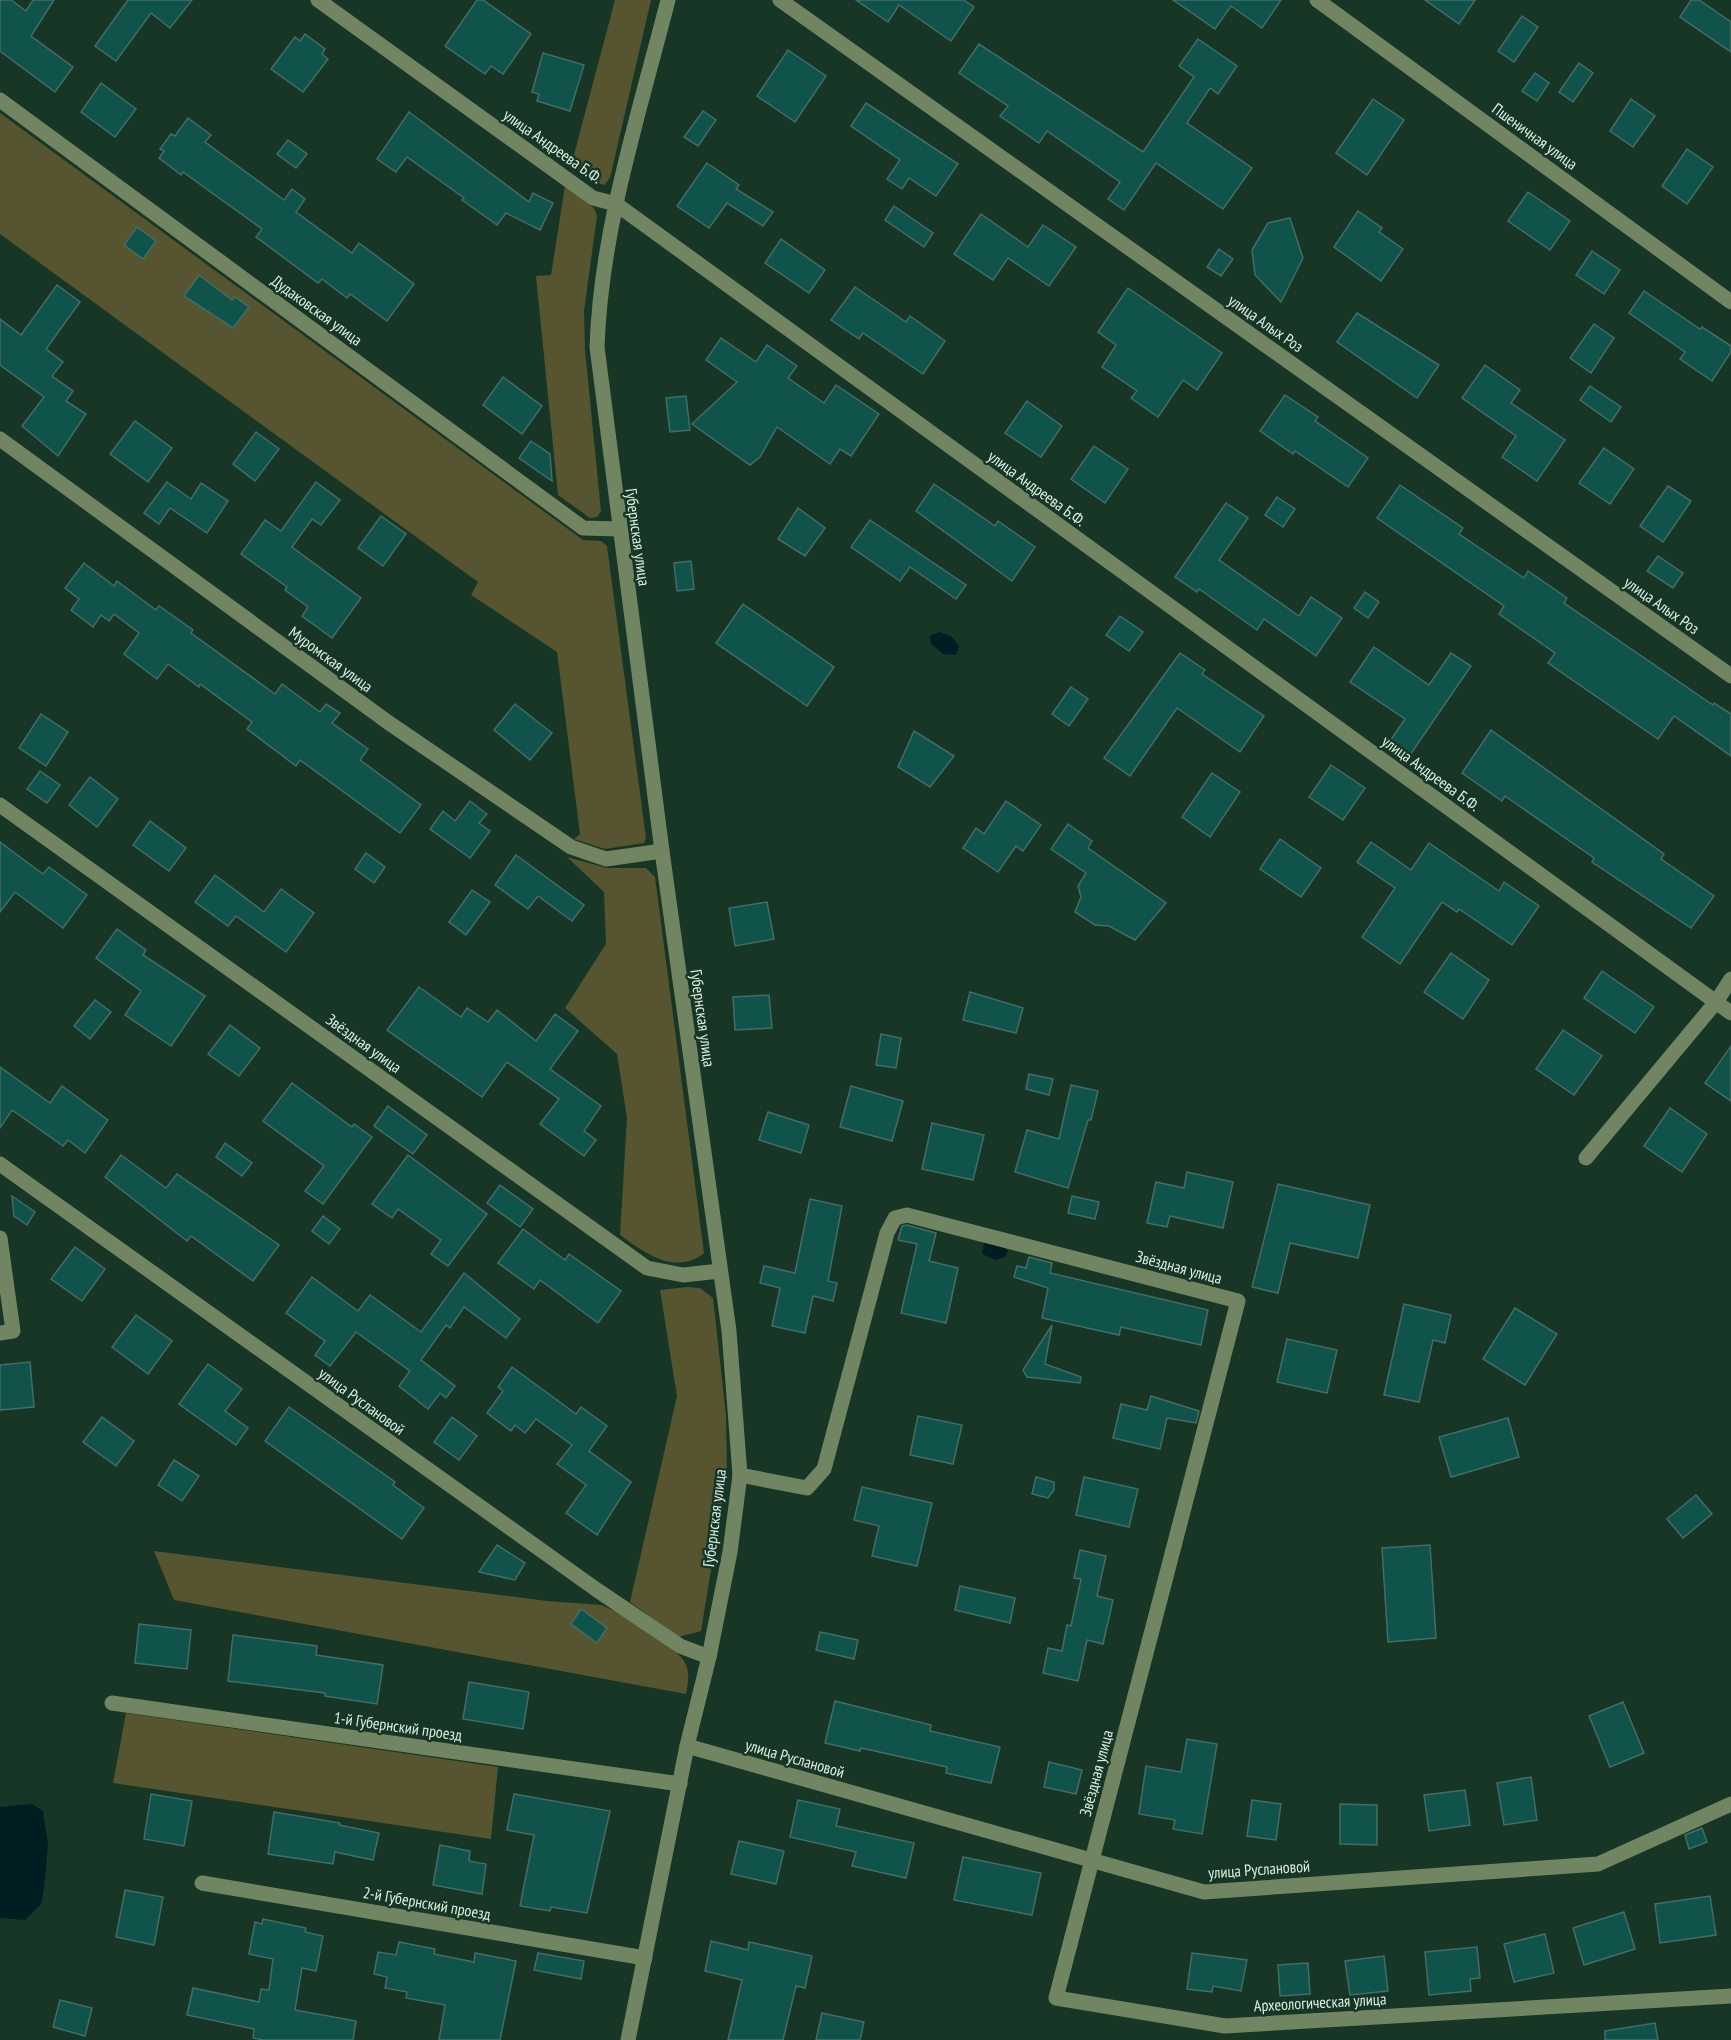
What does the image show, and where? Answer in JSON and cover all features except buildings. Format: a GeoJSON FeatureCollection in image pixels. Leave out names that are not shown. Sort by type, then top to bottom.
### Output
{"type":"FeatureCollection","features":[{"type":"Feature","properties":{"kind":"street","name":"улица Андреева Б.Ф."},"geometry":{"type":"LineString","coordinates":[[318,0],[593,198],[616,204],[1731,1013]]}},
{"type":"Feature","properties":{"kind":"street","name":"Губернская улица"},"geometry":{"type":"LineString","coordinates":[[628,2040],[687,1746],[710,1657],[730,1552],[740,1475],[729,1330],[662,851],[597,347],[598,311],[616,204],[668,0]]}},
{"type":"Feature","properties":{"kind":"street","name":"улица Алых Роз"},"geometry":{"type":"LineString","coordinates":[[780,0],[1731,676]]}},
{"type":"Feature","properties":{"kind":"street","name":"Пшеничная улица"},"geometry":{"type":"LineString","coordinates":[[1317,0],[1731,302]]}},
{"type":"Feature","properties":{"kind":"street","name":"Дудаковская улица"},"geometry":{"type":"LineString","coordinates":[[0,100],[583,528],[619,529]]}},
{"type":"Feature","properties":{"kind":"street","name":"Муромская улица"},"geometry":{"type":"LineString","coordinates":[[0,439],[389,723],[571,847],[606,859],[662,851]]}},
{"type":"Feature","properties":{"kind":"street","name":"Звёздная улица"},"geometry":{"type":"LineString","coordinates":[[0,805],[647,1268],[683,1275],[720,1272]]}},
{"type":"Feature","properties":{"kind":"street"},"geometry":{"type":"LineString","coordinates":[[1586,1158],[1716,1002],[1731,979]]}},
{"type":"Feature","properties":{"kind":"street","name":"улица Руслановой"},"geometry":{"type":"LineString","coordinates":[[0,1164],[597,1590],[680,1646],[710,1657]]}},
{"type":"Feature","properties":{"kind":"street","name":"Звёздная улица"},"geometry":{"type":"LineString","coordinates":[[740,1475],[807,1488],[824,1469],[887,1233],[895,1218],[907,1215],[1238,1301],[1092,1860]]}},
{"type":"Feature","properties":{"kind":"street"},"geometry":{"type":"LineString","coordinates":[[0,1238],[13,1331],[0,1333]]}},
{"type":"Feature","properties":{"kind":"street","name":"1-й Губернский проезд"},"geometry":{"type":"LineString","coordinates":[[112,1703],[680,1784]]}},
{"type":"Feature","properties":{"kind":"street","name":"улица Руслановой"},"geometry":{"type":"LineString","coordinates":[[687,1746],[1204,1892],[1598,1864],[1731,1804]]}},
{"type":"Feature","properties":{"kind":"street","name":"Археологическая улица"},"geometry":{"type":"LineString","coordinates":[[1092,1860],[1056,1998],[1225,2026],[1731,1996]]}},
{"type":"Feature","properties":{"kind":"street","name":"2-й Губернский проезд"},"geometry":{"type":"LineString","coordinates":[[202,1883],[645,1958]]}},
{"type":"Feature","properties":{"kind":"shaded area"},"geometry":{"type":"Polygon","coordinates":[[[615,0],[651,0],[610,178],[604,185],[571,166],[615,0]]]}},
{"type":"Feature","properties":{"kind":"shaded area"},"geometry":{"type":"Polygon","coordinates":[[[0,113],[583,540],[601,541],[607,546],[646,838],[644,843],[605,849],[574,839],[580,834],[557,652],[471,595],[478,582],[0,234],[0,113]]]}},
{"type":"Feature","properties":{"kind":"shaded area"},"geometry":{"type":"Polygon","coordinates":[[[565,186],[594,208],[597,216],[584,311],[585,350],[601,511],[597,517],[590,518],[558,495],[536,276],[551,275],[565,186]]]}},
{"type":"Feature","properties":{"kind":"shaded area"},"geometry":{"type":"Polygon","coordinates":[[[567,857],[607,868],[646,868],[655,877],[704,1253],[693,1260],[671,1262],[660,1259],[620,1235],[627,1118],[617,1054],[565,1008],[606,944],[604,892],[567,857]]]}},
{"type":"Feature","properties":{"kind":"shaded area"},"geometry":{"type":"Polygon","coordinates":[[[700,1288],[713,1298],[726,1415],[727,1473],[701,1631],[678,1637],[630,1602],[677,1396],[660,1290],[700,1288]]]}},
{"type":"Feature","properties":{"kind":"shaded area"},"geometry":{"type":"Polygon","coordinates":[[[154,1551],[547,1601],[601,1605],[622,1614],[683,1659],[688,1673],[686,1694],[174,1600],[154,1551]]]}},
{"type":"Feature","properties":{"kind":"shaded area"},"geometry":{"type":"Polygon","coordinates":[[[126,1713],[498,1767],[491,1839],[113,1783],[126,1713]]]}},
{"type":"Feature","properties":{"kind":"water"},"geometry":{"type":"Polygon","coordinates":[[[939,632],[951,636],[959,646],[956,655],[943,654],[931,644],[930,636],[939,632]]]}},
{"type":"Feature","properties":{"kind":"water"},"geometry":{"type":"Polygon","coordinates":[[[984,1242],[1002,1246],[1008,1251],[1005,1257],[996,1260],[982,1254],[984,1242]]]}},
{"type":"Feature","properties":{"kind":"water"},"geometry":{"type":"Polygon","coordinates":[[[32,1804],[43,1811],[48,1845],[41,1904],[25,1920],[0,1918],[0,1807],[32,1804]]]}}]}
